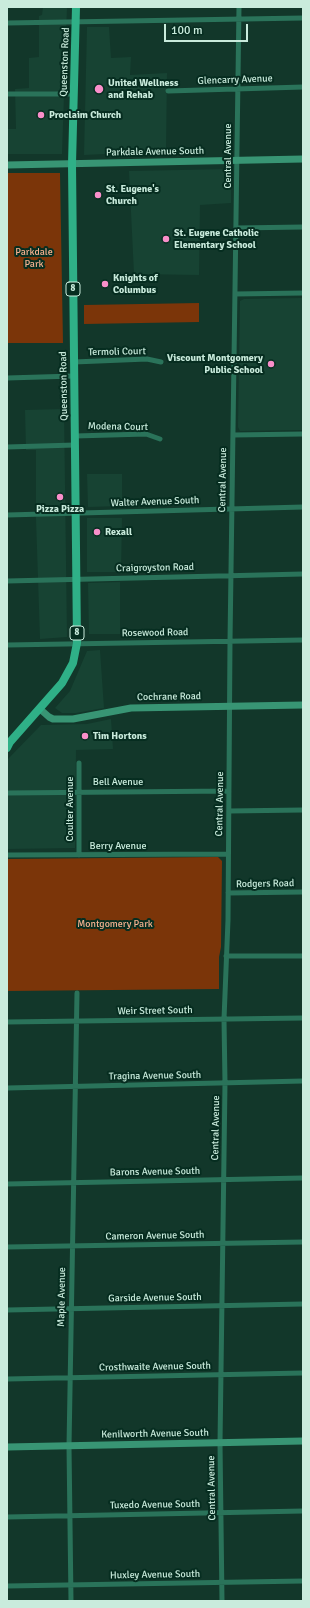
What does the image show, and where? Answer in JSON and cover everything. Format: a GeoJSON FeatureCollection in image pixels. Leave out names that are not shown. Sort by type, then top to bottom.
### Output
{"type":"FeatureCollection","features":[{"type":"Feature","properties":{"kind":"main road","name":"Queenston Road"},"geometry":{"type":"LineString","coordinates":[[8,744],[40,709],[68,674],[73,663],[76,644],[72,164],[76,7]]}},
{"type":"Feature","properties":{"kind":"main road","name":"Parkdale Avenue South"},"geometry":{"type":"LineString","coordinates":[[7,165],[303,159]]}},
{"type":"Feature","properties":{"kind":"main road","name":"Cochrane Road"},"geometry":{"type":"LineString","coordinates":[[40,709],[53,719],[73,719],[131,708],[303,705]]}},
{"type":"Feature","properties":{"kind":"main road","name":"Kenilworth Avenue South"},"geometry":{"type":"LineString","coordinates":[[7,1447],[303,1441]]}},
{"type":"Feature","properties":{"kind":"street","name":"Central Avenue"},"geometry":{"type":"LineString","coordinates":[[222,1601],[220,1443],[225,1083],[224,1019],[228,893],[230,576],[239,7]]}},
{"type":"Feature","properties":{"kind":"street"},"geometry":{"type":"LineString","coordinates":[[7,23],[303,18]]}},
{"type":"Feature","properties":{"kind":"street","name":"Glencarry Avenue"},"geometry":{"type":"LineString","coordinates":[[168,91],[303,88]]}},
{"type":"Feature","properties":{"kind":"street"},"geometry":{"type":"LineString","coordinates":[[7,94],[73,94]]}},
{"type":"Feature","properties":{"kind":"street"},"geometry":{"type":"LineString","coordinates":[[236,228],[303,227]]}},
{"type":"Feature","properties":{"kind":"street"},"geometry":{"type":"LineString","coordinates":[[235,294],[303,293]]}},
{"type":"Feature","properties":{"kind":"street","name":"Termoli Court"},"geometry":{"type":"LineString","coordinates":[[74,362],[147,359],[161,362]]}},
{"type":"Feature","properties":{"kind":"street"},"geometry":{"type":"LineString","coordinates":[[7,378],[74,376]]}},
{"type":"Feature","properties":{"kind":"street","name":"Modena Court"},"geometry":{"type":"LineString","coordinates":[[75,436],[146,434],[160,439]]}},
{"type":"Feature","properties":{"kind":"street"},"geometry":{"type":"LineString","coordinates":[[233,435],[303,434]]}},
{"type":"Feature","properties":{"kind":"street"},"geometry":{"type":"LineString","coordinates":[[7,447],[75,445]]}},
{"type":"Feature","properties":{"kind":"street","name":"Walter Avenue South"},"geometry":{"type":"LineString","coordinates":[[7,515],[303,507]]}},
{"type":"Feature","properties":{"kind":"street","name":"Craigroyston Road"},"geometry":{"type":"LineString","coordinates":[[7,581],[303,574]]}},
{"type":"Feature","properties":{"kind":"street","name":"Rosewood Road"},"geometry":{"type":"LineString","coordinates":[[7,645],[303,640]]}},
{"type":"Feature","properties":{"kind":"street","name":"Coulter Avenue"},"geometry":{"type":"LineString","coordinates":[[79,763],[80,855]]}},
{"type":"Feature","properties":{"kind":"street","name":"Bell Avenue"},"geometry":{"type":"LineString","coordinates":[[7,793],[80,791],[229,791]]}},
{"type":"Feature","properties":{"kind":"street"},"geometry":{"type":"LineString","coordinates":[[229,811],[303,810]]}},
{"type":"Feature","properties":{"kind":"street","name":"Berry Avenue"},"geometry":{"type":"LineString","coordinates":[[7,855],[228,854]]}},
{"type":"Feature","properties":{"kind":"street","name":"Rodgers Road"},"geometry":{"type":"LineString","coordinates":[[228,893],[303,892]]}},
{"type":"Feature","properties":{"kind":"street"},"geometry":{"type":"LineString","coordinates":[[226,956],[303,956]]}},
{"type":"Feature","properties":{"kind":"street","name":"Maple Avenue"},"geometry":{"type":"LineString","coordinates":[[71,1601],[69,1446],[72,1309],[72,1183],[77,993]]}},
{"type":"Feature","properties":{"kind":"street","name":"Weir Street South"},"geometry":{"type":"LineString","coordinates":[[7,1022],[303,1018]]}},
{"type":"Feature","properties":{"kind":"street","name":"Tragina Avenue South"},"geometry":{"type":"LineString","coordinates":[[7,1088],[303,1081]]}},
{"type":"Feature","properties":{"kind":"street","name":"Barons Avenue South"},"geometry":{"type":"LineString","coordinates":[[7,1184],[303,1178]]}},
{"type":"Feature","properties":{"kind":"street","name":"Cameron Avenue South"},"geometry":{"type":"LineString","coordinates":[[7,1247],[303,1242]]}},
{"type":"Feature","properties":{"kind":"street","name":"Garside Avenue South"},"geometry":{"type":"LineString","coordinates":[[7,1310],[303,1304]]}},
{"type":"Feature","properties":{"kind":"street","name":"Crosthwaite Avenue South"},"geometry":{"type":"LineString","coordinates":[[7,1379],[303,1373]]}},
{"type":"Feature","properties":{"kind":"street","name":"Tuxedo Avenue South"},"geometry":{"type":"LineString","coordinates":[[7,1517],[303,1511]]}},
{"type":"Feature","properties":{"kind":"street","name":"Huxley Avenue South"},"geometry":{"type":"LineString","coordinates":[[7,1586],[303,1581]]}},
{"type":"Feature","properties":{"kind":"shaded area"},"geometry":{"type":"Polygon","coordinates":[[[43,7],[67,7],[62,154],[7,154],[7,129],[16,129],[15,89],[29,88],[29,58],[39,57],[39,16],[42,15],[43,7]]]}},
{"type":"Feature","properties":{"kind":"shaded area"},"geometry":{"type":"Polygon","coordinates":[[[87,27],[109,27],[111,58],[131,57],[130,75],[167,73],[166,151],[84,155],[87,27]]]}},
{"type":"Feature","properties":{"kind":"shaded area","name":"St. Eugene Catholic Elementary School"},"geometry":{"type":"Polygon","coordinates":[[[231,169],[231,203],[200,205],[199,275],[134,274],[129,171],[231,169]]]}},
{"type":"Feature","properties":{"kind":"shaded area","name":"Viscount Montgomery Public School"},"geometry":{"type":"Polygon","coordinates":[[[303,298],[303,430],[240,431],[238,427],[240,301],[244,299],[303,298]]]}},
{"type":"Feature","properties":{"kind":"shaded area"},"geometry":{"type":"Polygon","coordinates":[[[64,409],[67,637],[40,639],[36,519],[36,450],[26,450],[25,410],[64,409]]]}},
{"type":"Feature","properties":{"kind":"shaded area"},"geometry":{"type":"Polygon","coordinates":[[[87,474],[122,474],[122,506],[88,507],[87,474]]]}},
{"type":"Feature","properties":{"kind":"shaded area"},"geometry":{"type":"Polygon","coordinates":[[[87,518],[122,518],[121,572],[87,572],[87,518]]]}},
{"type":"Feature","properties":{"kind":"shaded area"},"geometry":{"type":"Polygon","coordinates":[[[120,582],[120,634],[89,634],[88,583],[120,582]]]}},
{"type":"Feature","properties":{"kind":"shaded area"},"geometry":{"type":"Polygon","coordinates":[[[100,650],[104,708],[76,713],[62,713],[55,708],[70,691],[87,651],[100,650]]]}},
{"type":"Feature","properties":{"kind":"shaded area"},"geometry":{"type":"Polygon","coordinates":[[[111,719],[113,749],[76,750],[75,848],[7,849],[7,760],[41,725],[87,724],[111,719]]]}},
{"type":"Feature","properties":{"kind":"green space","name":"Parkdale Park"},"geometry":{"type":"Polygon","coordinates":[[[7,173],[60,173],[63,343],[7,343],[7,173]]]}},
{"type":"Feature","properties":{"kind":"green space"},"geometry":{"type":"Polygon","coordinates":[[[199,303],[199,322],[84,324],[84,305],[199,303]]]}},
{"type":"Feature","properties":{"kind":"green space","name":"Montgomery Park"},"geometry":{"type":"Polygon","coordinates":[[[218,857],[222,861],[219,989],[7,991],[7,859],[218,857]]]}},
{"type":"Feature","properties":{"kind":"place","name":"United Wellness and Rehab"},"geometry":{"type":"Point","coordinates":[99,89]}},
{"type":"Feature","properties":{"kind":"place","name":"Proclaim Church"},"geometry":{"type":"Point","coordinates":[41,115]}},
{"type":"Feature","properties":{"kind":"place","name":"St. Eugene's Church"},"geometry":{"type":"Point","coordinates":[98,195]}},
{"type":"Feature","properties":{"kind":"place","name":"St. Eugene Catholic Elementary School"},"geometry":{"type":"Point","coordinates":[166,239]}},
{"type":"Feature","properties":{"kind":"place","name":"Knights of Columbus"},"geometry":{"type":"Point","coordinates":[105,284]}},
{"type":"Feature","properties":{"kind":"place","name":"Viscount Montgomery Public School"},"geometry":{"type":"Point","coordinates":[271,364]}},
{"type":"Feature","properties":{"kind":"place","name":"Pizza Pizza"},"geometry":{"type":"Point","coordinates":[60,497]}},
{"type":"Feature","properties":{"kind":"place","name":"Rexall"},"geometry":{"type":"Point","coordinates":[97,532]}},
{"type":"Feature","properties":{"kind":"place","name":"Tim Hortons"},"geometry":{"type":"Point","coordinates":[85,736]}}]}
